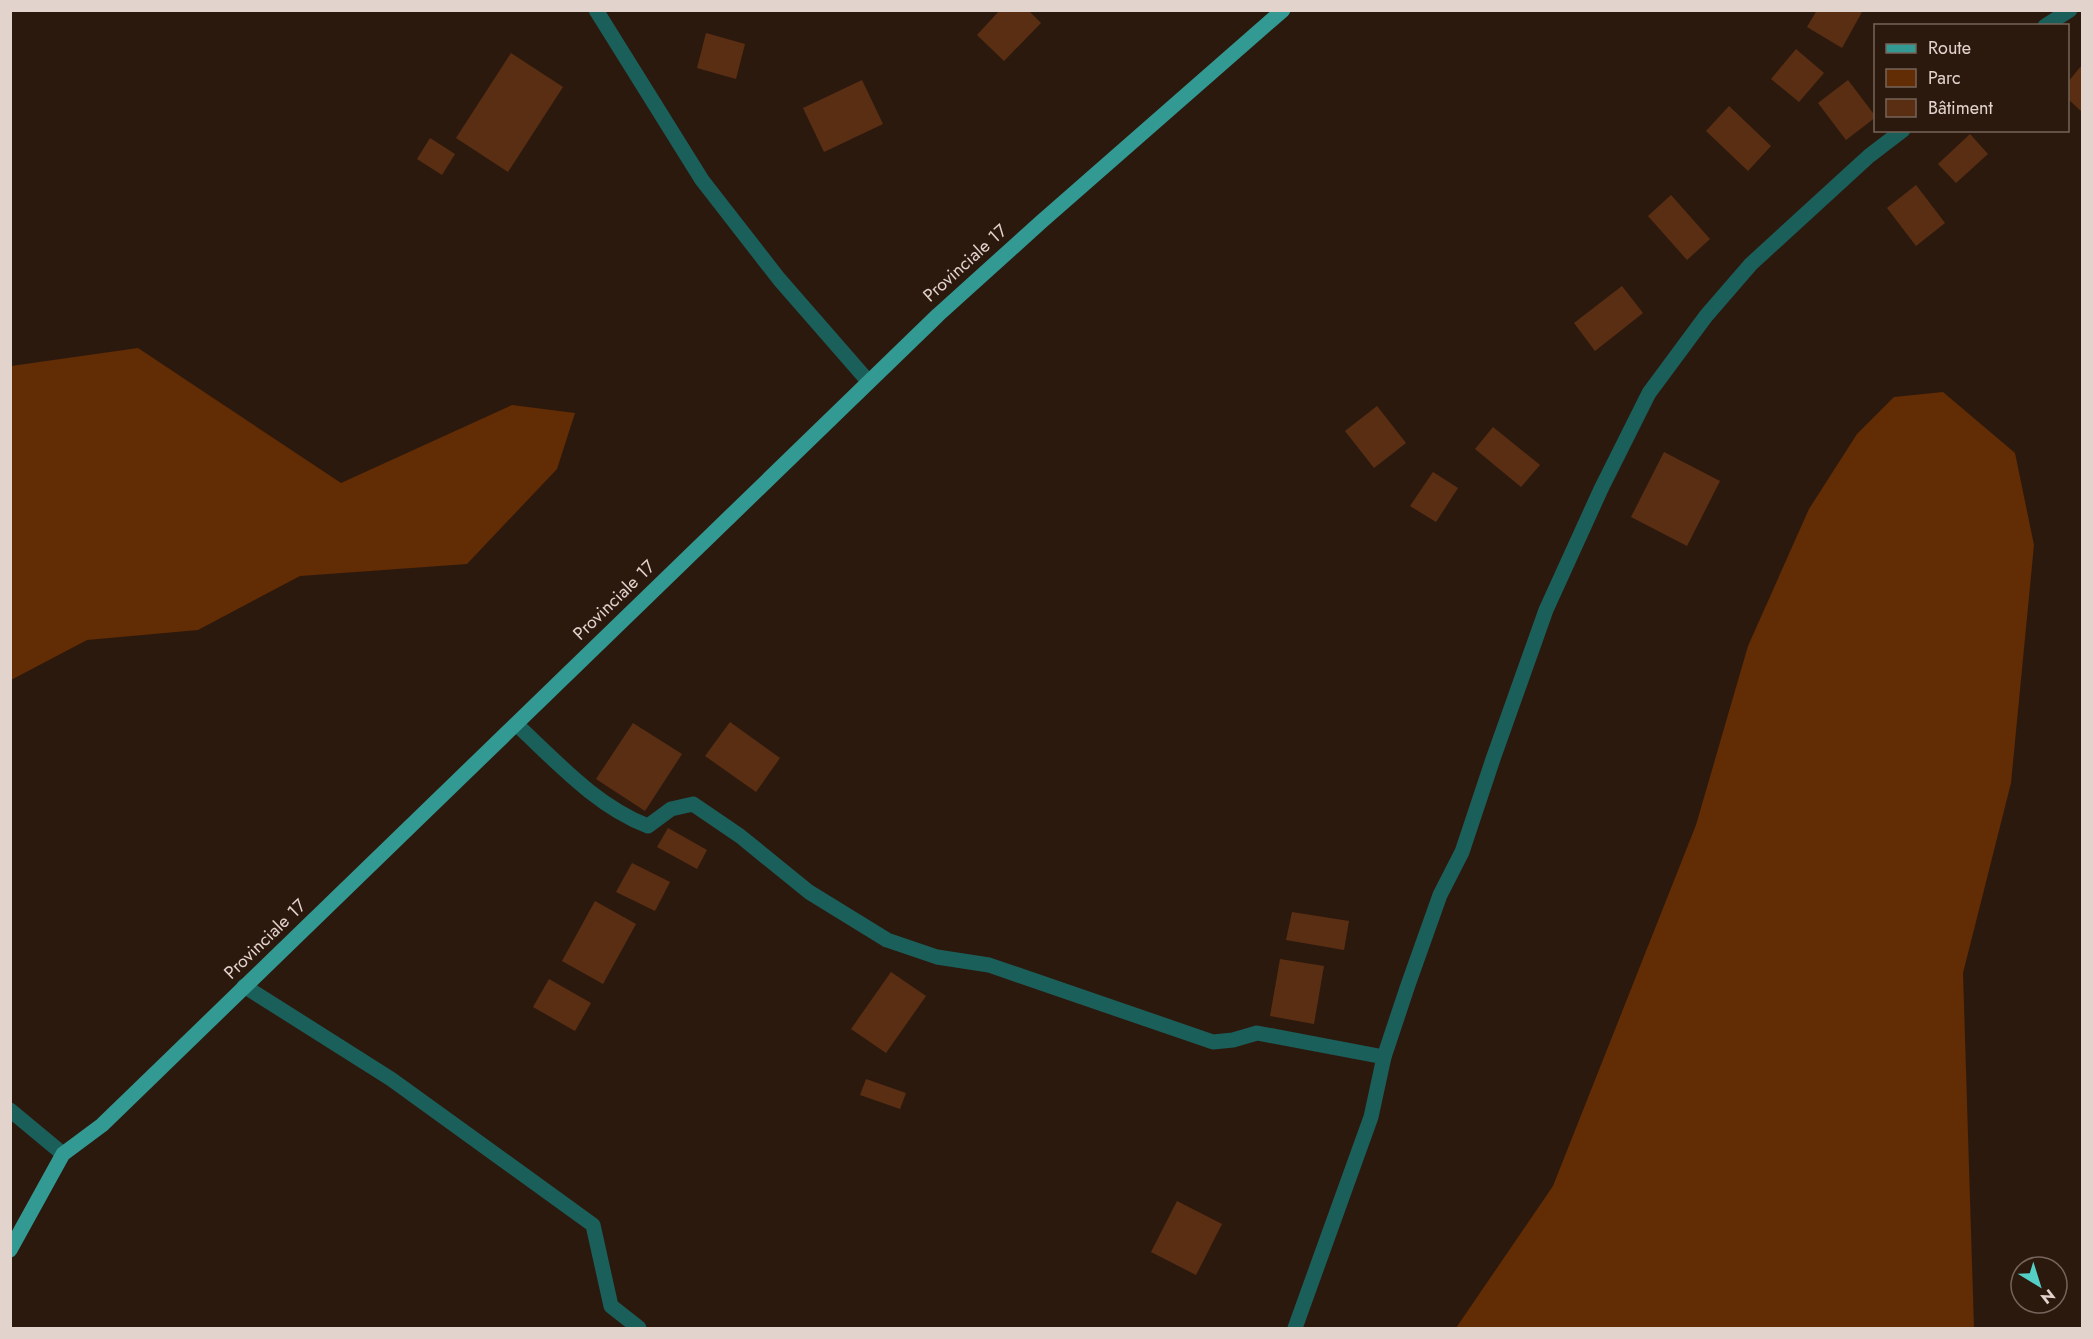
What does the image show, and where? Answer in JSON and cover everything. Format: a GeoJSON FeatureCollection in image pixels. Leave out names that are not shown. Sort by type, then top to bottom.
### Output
{"type":"FeatureCollection","features":[{"type":"Feature","properties":{"kind":"main road","name":"Provinciale 17"},"geometry":{"type":"LineString","coordinates":[[10,1251],[63,1154],[102,1125],[868,381],[1041,222],[1283,10]]}},
{"type":"Feature","properties":{"kind":"street"},"geometry":{"type":"LineString","coordinates":[[596,10],[702,180],[779,279],[868,381]]}},
{"type":"Feature","properties":{"kind":"street"},"geometry":{"type":"LineString","coordinates":[[2047,24],[2070,10]]}},
{"type":"Feature","properties":{"kind":"street"},"geometry":{"type":"LineString","coordinates":[[1295,1329],[1371,1117],[1384,1057],[1440,895],[1462,852],[1546,610],[1601,489],[1649,393],[1706,316],[1750,264],[1869,156],[1900,132]]}},
{"type":"Feature","properties":{"kind":"street"},"geometry":{"type":"LineString","coordinates":[[516,724],[592,794],[626,818],[648,826],[671,809],[693,804],[740,836],[809,892],[887,940],[937,957],[989,965],[1213,1042],[1233,1040],[1257,1033],[1384,1057]]}},
{"type":"Feature","properties":{"kind":"street"},"geometry":{"type":"LineString","coordinates":[[244,986],[391,1079],[593,1225],[611,1306],[639,1329]]}},
{"type":"Feature","properties":{"kind":"street"},"geometry":{"type":"LineString","coordinates":[[10,1110],[63,1154]]}},
{"type":"Feature","properties":{"kind":"green space"},"geometry":{"type":"Polygon","coordinates":[[[138,348],[341,483],[512,405],[575,413],[557,469],[467,564],[300,576],[198,630],[87,640],[11,680],[11,366],[138,348]]]}},
{"type":"Feature","properties":{"kind":"green space"},"geometry":{"type":"Polygon","coordinates":[[[1943,392],[2015,453],[2034,545],[2011,783],[1963,973],[1974,1328],[1456,1328],[1553,1186],[1696,825],[1748,646],[1809,509],[1857,434],[1894,397],[1943,392]]]}},
{"type":"Feature","properties":{"kind":"building"},"geometry":{"type":"Polygon","coordinates":[[[1000,10],[1028,10],[1041,23],[1004,61],[977,35],[1000,10]]]}},
{"type":"Feature","properties":{"kind":"building"},"geometry":{"type":"Polygon","coordinates":[[[1817,10],[1860,10],[1862,12],[1842,48],[1807,27],[1817,10]]]}},
{"type":"Feature","properties":{"kind":"building"},"geometry":{"type":"Polygon","coordinates":[[[706,33],[745,44],[736,79],[697,68],[706,33]]]}},
{"type":"Feature","properties":{"kind":"building"},"geometry":{"type":"Polygon","coordinates":[[[1796,49],[1824,73],[1799,102],[1771,79],[1796,49]]]}},
{"type":"Feature","properties":{"kind":"building"},"geometry":{"type":"Polygon","coordinates":[[[511,53],[563,87],[508,172],[456,138],[511,53]]]}},
{"type":"Feature","properties":{"kind":"building"},"geometry":{"type":"Polygon","coordinates":[[[2082,65],[2082,112],[2069,100],[2069,81],[2082,65]]]}},
{"type":"Feature","properties":{"kind":"building"},"geometry":{"type":"Polygon","coordinates":[[[862,80],[883,124],[824,152],[803,108],[862,80]]]}},
{"type":"Feature","properties":{"kind":"building"},"geometry":{"type":"Polygon","coordinates":[[[1848,80],[1874,114],[1874,119],[1846,140],[1818,103],[1848,80]]]}},
{"type":"Feature","properties":{"kind":"building"},"geometry":{"type":"Polygon","coordinates":[[[1729,106],[1771,146],[1748,171],[1706,131],[1729,106]]]}},
{"type":"Feature","properties":{"kind":"building"},"geometry":{"type":"Polygon","coordinates":[[[1970,134],[1988,154],[1956,183],[1938,164],[1970,134]]]}},
{"type":"Feature","properties":{"kind":"building"},"geometry":{"type":"Polygon","coordinates":[[[430,138],[455,154],[442,175],[417,159],[430,138]]]}},
{"type":"Feature","properties":{"kind":"building"},"geometry":{"type":"Polygon","coordinates":[[[1916,185],[1945,223],[1916,246],[1887,208],[1916,185]]]}},
{"type":"Feature","properties":{"kind":"building"},"geometry":{"type":"Polygon","coordinates":[[[1671,195],[1710,239],[1687,260],[1648,216],[1671,195]]]}},
{"type":"Feature","properties":{"kind":"building"},"geometry":{"type":"Polygon","coordinates":[[[1622,286],[1643,313],[1595,351],[1574,323],[1622,286]]]}},
{"type":"Feature","properties":{"kind":"building"},"geometry":{"type":"Polygon","coordinates":[[[1377,406],[1406,443],[1374,468],[1345,431],[1377,406]]]}},
{"type":"Feature","properties":{"kind":"building"},"geometry":{"type":"Polygon","coordinates":[[[1493,427],[1540,465],[1521,487],[1475,449],[1493,427]]]}},
{"type":"Feature","properties":{"kind":"building"},"geometry":{"type":"Polygon","coordinates":[[[1664,452],[1720,481],[1687,546],[1631,517],[1664,452]]]}},
{"type":"Feature","properties":{"kind":"building"},"geometry":{"type":"Polygon","coordinates":[[[1433,472],[1458,488],[1436,522],[1410,506],[1433,472]]]}},
{"type":"Feature","properties":{"kind":"building"},"geometry":{"type":"Polygon","coordinates":[[[730,722],[780,758],[756,792],[705,756],[730,722]]]}},
{"type":"Feature","properties":{"kind":"building"},"geometry":{"type":"Polygon","coordinates":[[[633,723],[682,754],[645,811],[596,779],[633,723]]]}},
{"type":"Feature","properties":{"kind":"building"},"geometry":{"type":"Polygon","coordinates":[[[668,828],[707,850],[697,869],[657,847],[668,828]]]}},
{"type":"Feature","properties":{"kind":"building"},"geometry":{"type":"Polygon","coordinates":[[[632,863],[670,882],[655,911],[616,892],[632,863]]]}},
{"type":"Feature","properties":{"kind":"building"},"geometry":{"type":"Polygon","coordinates":[[[595,901],[636,924],[603,984],[562,961],[595,901]]]}},
{"type":"Feature","properties":{"kind":"building"},"geometry":{"type":"Polygon","coordinates":[[[1292,912],[1349,921],[1344,950],[1286,940],[1292,912]]]}},
{"type":"Feature","properties":{"kind":"building"},"geometry":{"type":"Polygon","coordinates":[[[1280,959],[1324,966],[1314,1024],[1270,1016],[1280,959]]]}},
{"type":"Feature","properties":{"kind":"building"},"geometry":{"type":"Polygon","coordinates":[[[891,972],[926,996],[886,1053],[851,1029],[891,972]]]}},
{"type":"Feature","properties":{"kind":"building"},"geometry":{"type":"Polygon","coordinates":[[[549,979],[591,1003],[575,1031],[533,1007],[549,979]]]}},
{"type":"Feature","properties":{"kind":"building"},"geometry":{"type":"Polygon","coordinates":[[[866,1079],[906,1093],[900,1109],[860,1095],[866,1079]]]}},
{"type":"Feature","properties":{"kind":"building"},"geometry":{"type":"Polygon","coordinates":[[[1177,1201],[1222,1224],[1196,1275],[1151,1252],[1177,1201]]]}}]}
